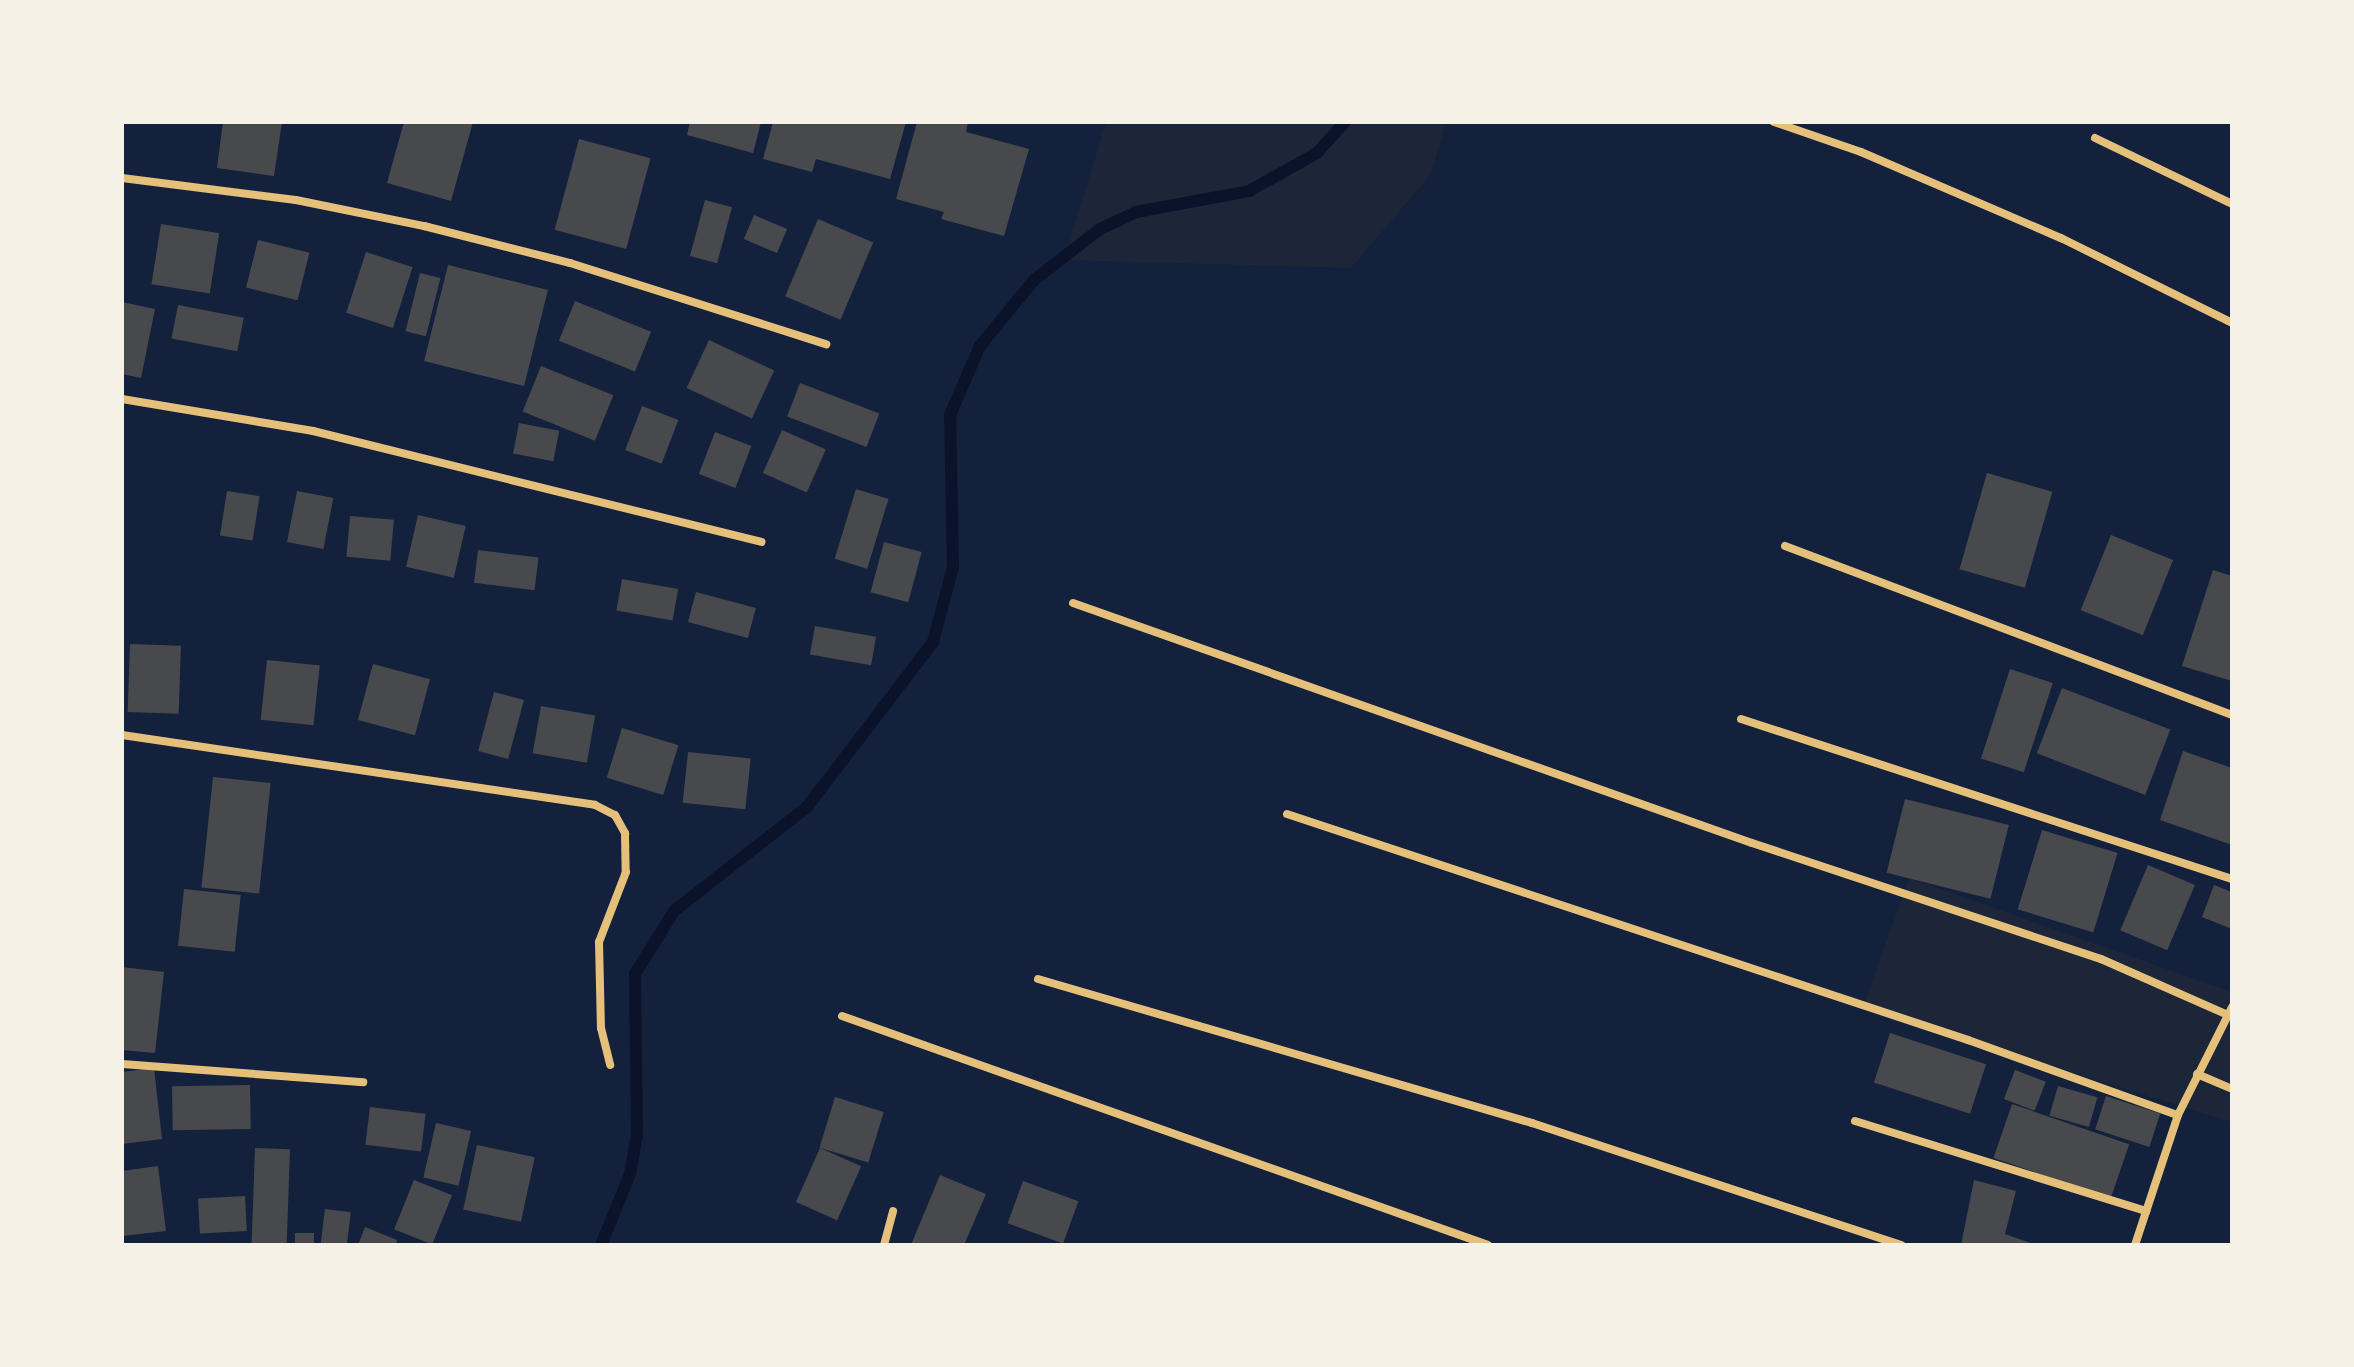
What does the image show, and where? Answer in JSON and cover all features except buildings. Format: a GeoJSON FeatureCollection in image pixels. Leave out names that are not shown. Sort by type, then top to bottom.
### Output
{"type":"FeatureCollection","features":[{"type":"Feature","properties":{"kind":"street"},"geometry":{"type":"LineString","coordinates":[[1774,122],[1861,152],[2061,238],[2232,323]]}},
{"type":"Feature","properties":{"kind":"street"},"geometry":{"type":"LineString","coordinates":[[2095,138],[2232,204]]}},
{"type":"Feature","properties":{"kind":"street"},"geometry":{"type":"LineString","coordinates":[[122,178],[296,200],[424,226],[570,263],[826,344]]}},
{"type":"Feature","properties":{"kind":"street"},"geometry":{"type":"LineString","coordinates":[[122,399],[313,431],[761,542]]}},
{"type":"Feature","properties":{"kind":"street"},"geometry":{"type":"LineString","coordinates":[[1785,546],[2232,715]]}},
{"type":"Feature","properties":{"kind":"street"},"geometry":{"type":"LineString","coordinates":[[1073,603],[1752,843],[2101,959],[2230,1011],[2178,1115],[2135,1245]]}},
{"type":"Feature","properties":{"kind":"street"},"geometry":{"type":"LineString","coordinates":[[1741,719],[2232,879]]}},
{"type":"Feature","properties":{"kind":"street"},"geometry":{"type":"LineString","coordinates":[[122,735],[595,805],[615,815],[625,833],[626,872],[599,942],[601,1028],[610,1065]]}},
{"type":"Feature","properties":{"kind":"street"},"geometry":{"type":"LineString","coordinates":[[1287,814],[1968,1040],[2178,1115]]}},
{"type":"Feature","properties":{"kind":"street"},"geometry":{"type":"LineString","coordinates":[[1038,979],[1532,1123],[1901,1245]]}},
{"type":"Feature","properties":{"kind":"street"},"geometry":{"type":"LineString","coordinates":[[842,1016],[1488,1245]]}},
{"type":"Feature","properties":{"kind":"street"},"geometry":{"type":"LineString","coordinates":[[122,1064],[363,1082]]}},
{"type":"Feature","properties":{"kind":"street"},"geometry":{"type":"LineString","coordinates":[[2197,1074],[2232,1089]]}},
{"type":"Feature","properties":{"kind":"street"},"geometry":{"type":"LineString","coordinates":[[1855,1121],[2146,1211]]}},
{"type":"Feature","properties":{"kind":"street"},"geometry":{"type":"LineString","coordinates":[[884,1245],[893,1211]]}},
{"type":"Feature","properties":{"kind":"shaded area"},"geometry":{"type":"Polygon","coordinates":[[[1106,122],[1446,122],[1431,174],[1351,268],[1064,260],[1106,122]]]}},
{"type":"Feature","properties":{"kind":"shaded area"},"geometry":{"type":"Polygon","coordinates":[[[1909,878],[2232,992],[2232,1122],[1863,1007],[1909,878]]]}},
{"type":"Feature","properties":{"kind":"waterway"},"geometry":{"type":"LineString","coordinates":[[601,1245],[630,1174],[637,1136],[635,974],[674,911],[807,807],[933,642],[953,567],[950,415],[980,346],[1034,280],[1100,229],[1136,212],[1249,191],[1317,153],[1345,122]]}}]}
